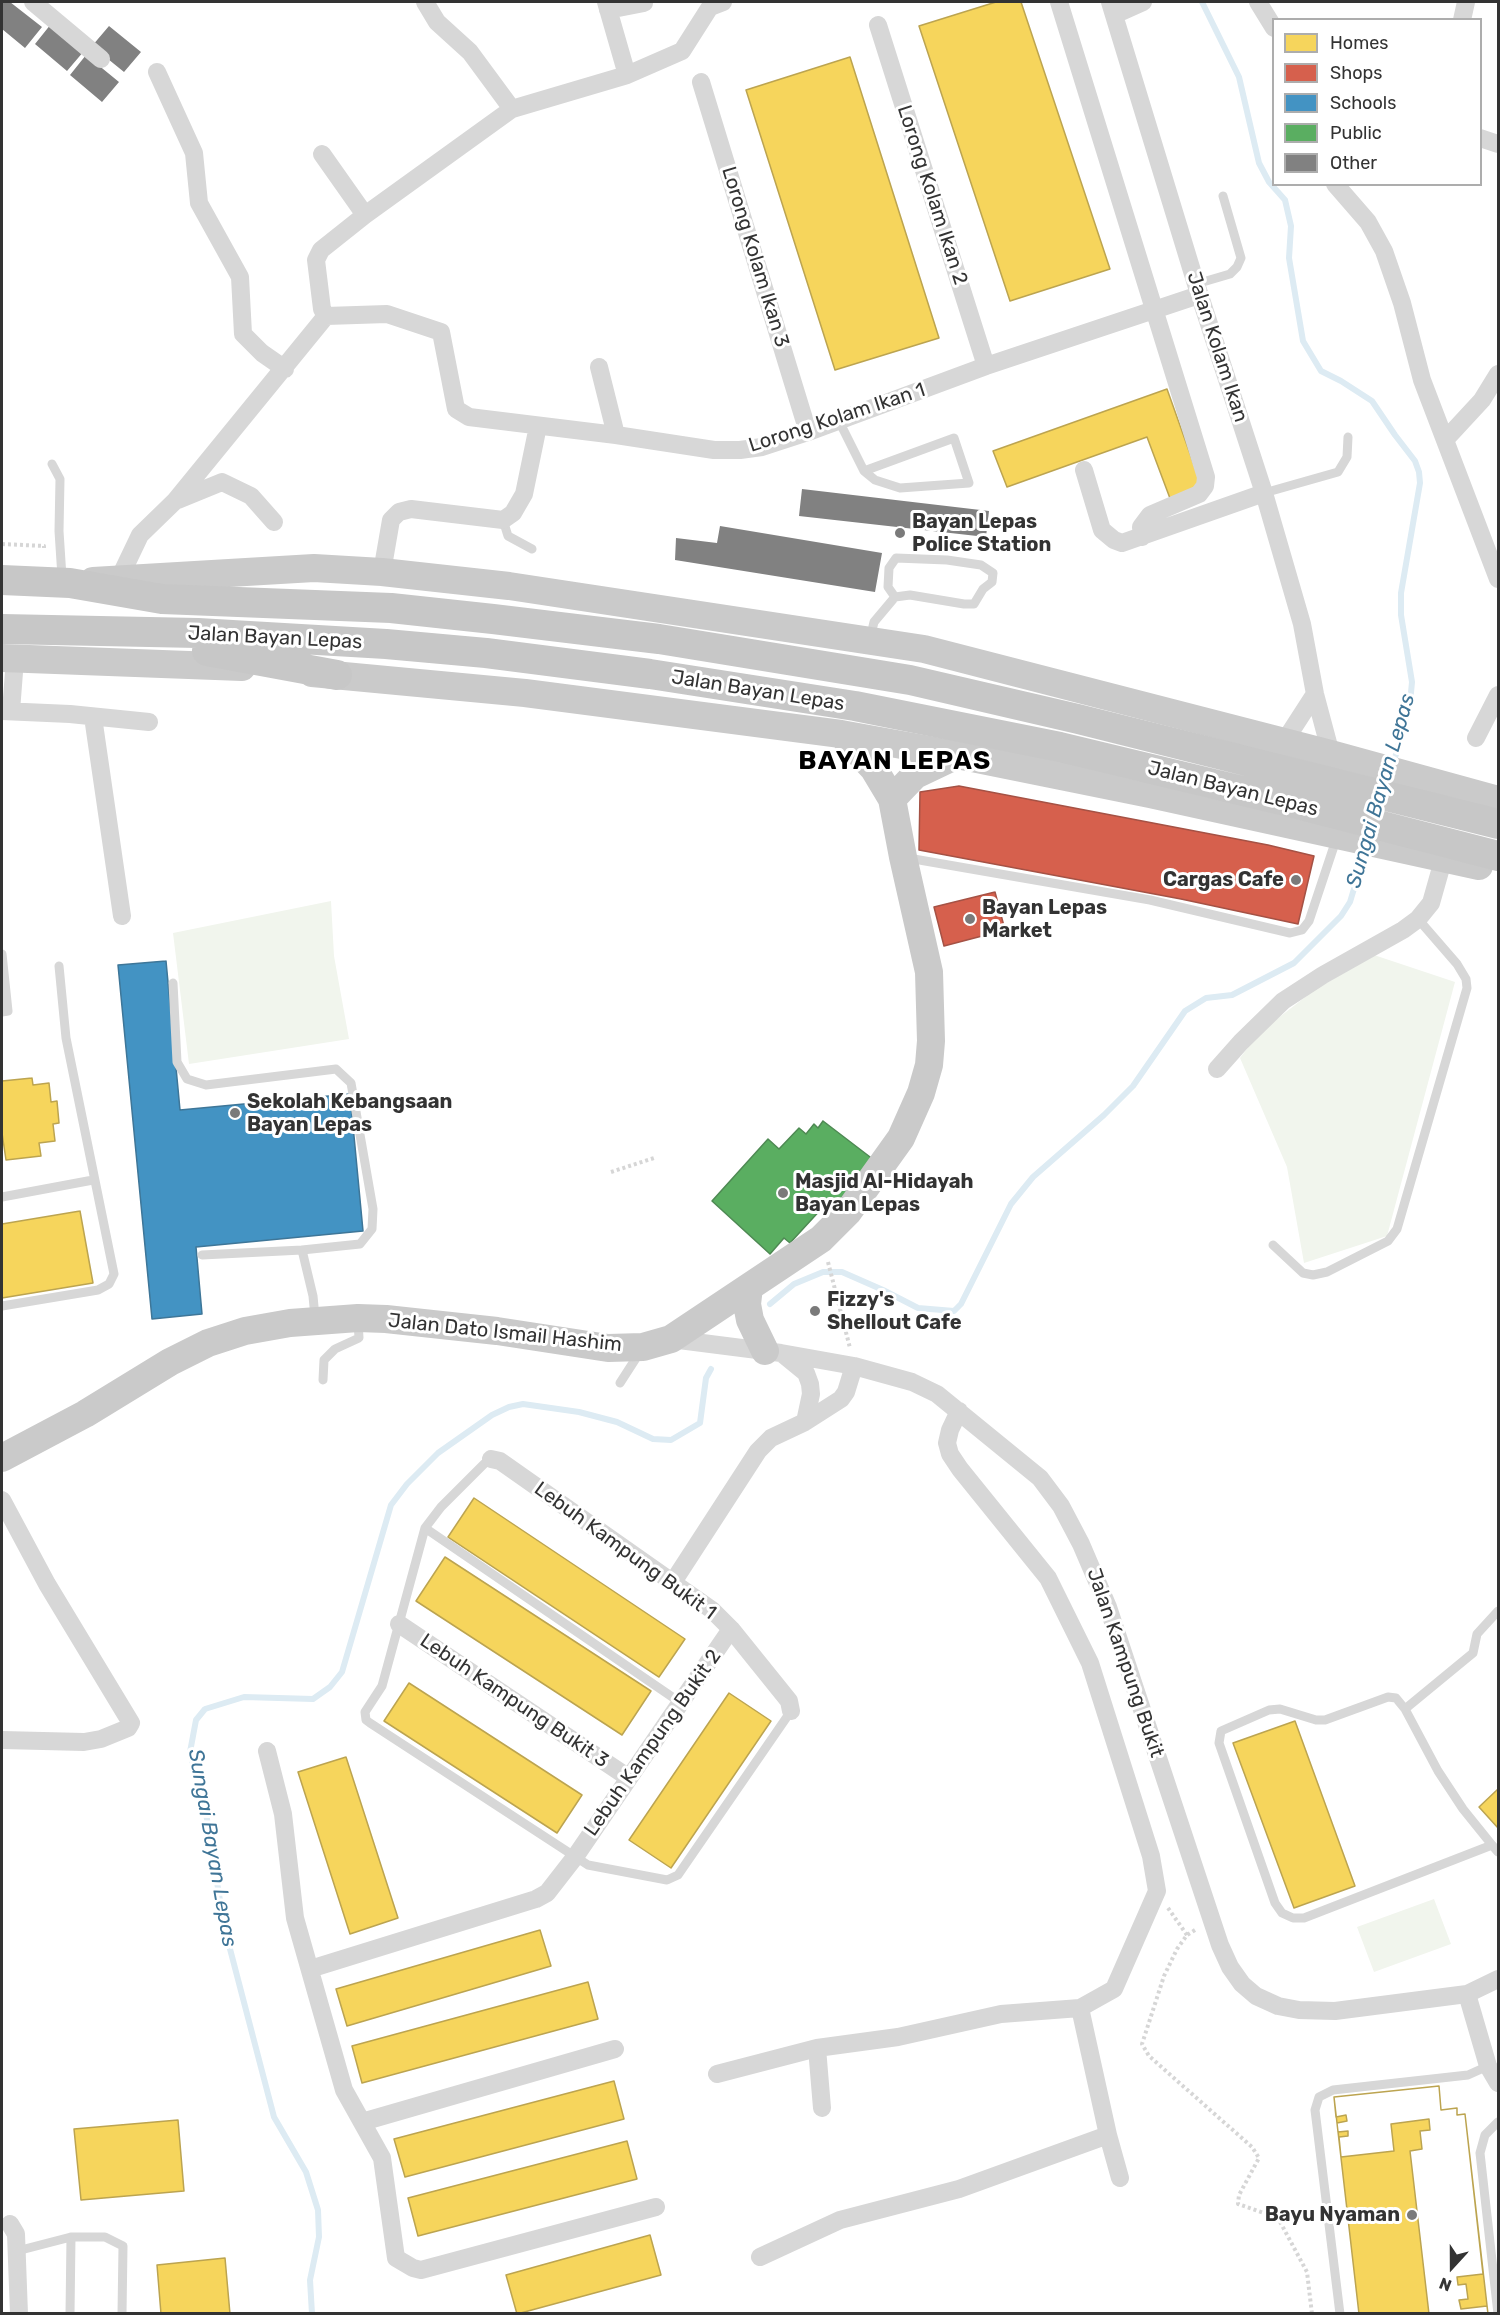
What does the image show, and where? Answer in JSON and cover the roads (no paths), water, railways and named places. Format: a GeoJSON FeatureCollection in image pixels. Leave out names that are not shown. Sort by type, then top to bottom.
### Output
{"type":"FeatureCollection","features":[{"type":"Feature","properties":{"kind":"highway","name":"Jalan Bayan Lepas"},"geometry":{"type":"LineString","coordinates":[[2,580],[66,583],[162,599],[391,608],[659,639],[910,680],[1498,824]]}},
{"type":"Feature","properties":{"kind":"highway","name":"Jalan Bayan Lepas"},"geometry":{"type":"LineString","coordinates":[[2,629],[198,633],[386,644],[486,653],[650,674],[855,706],[1060,747],[1297,804],[1498,856]]}},
{"type":"Feature","properties":{"kind":"highway"},"geometry":{"type":"LineString","coordinates":[[64,629],[119,640],[229,654],[336,675]]}},
{"type":"Feature","properties":{"kind":"main road","name":"Jalan Bayan Lepas"},"geometry":{"type":"LineString","coordinates":[[66,583],[314,568],[382,572],[508,586],[924,650],[1377,766],[1498,800]]}},
{"type":"Feature","properties":{"kind":"main road","name":"Jalan Bayan Lepas"},"geometry":{"type":"LineString","coordinates":[[8,658],[251,667],[525,693],[841,735],[957,755],[1150,794],[1498,870]]}},
{"type":"Feature","properties":{"kind":"main road"},"geometry":{"type":"LineString","coordinates":[[1150,794],[1171,773],[1180,752],[1181,737],[1171,713]]}},
{"type":"Feature","properties":{"kind":"main road"},"geometry":{"type":"LineString","coordinates":[[1197,804],[1190,790],[1188,769],[1199,745],[1218,725]]}},
{"type":"Feature","properties":{"kind":"main road","name":"Jalan Dato Ismail Hashim"},"geometry":{"type":"LineString","coordinates":[[2,1458],[85,1414],[142,1378],[208,1343],[245,1331],[290,1323],[358,1318],[386,1319],[497,1331],[608,1348],[643,1347],[672,1339],[821,1239],[848,1212],[901,1137],[921,1093],[929,1065],[932,1041],[929,972],[892,799],[874,769],[841,735]]}},
{"type":"Feature","properties":{"kind":"main road"},"geometry":{"type":"LineString","coordinates":[[892,799],[915,775],[957,755]]}},
{"type":"Feature","properties":{"kind":"main road"},"geometry":{"type":"LineString","coordinates":[[749,1287],[747,1304],[750,1320],[773,1352]]}},
{"type":"Feature","properties":{"kind":"street"},"geometry":{"type":"LineString","coordinates":[[33,2],[101,59]]}},
{"type":"Feature","properties":{"kind":"street"},"geometry":{"type":"LineString","coordinates":[[425,2],[436,22],[470,52],[512,109]]}},
{"type":"Feature","properties":{"kind":"street"},"geometry":{"type":"LineString","coordinates":[[118,579],[140,535],[175,501],[326,316],[322,309],[316,260],[321,250],[365,215],[512,109],[627,75],[682,51],[710,7],[723,2]]}},
{"type":"Feature","properties":{"kind":"street"},"geometry":{"type":"LineString","coordinates":[[1059,2],[1206,477],[1205,486],[1198,494],[1150,515],[1142,527],[1142,537]]}},
{"type":"Feature","properties":{"kind":"street"},"geometry":{"type":"LineString","coordinates":[[1112,8],[1143,2]]}},
{"type":"Feature","properties":{"kind":"street"},"geometry":{"type":"LineString","coordinates":[[1258,2],[1272,25]]}},
{"type":"Feature","properties":{"kind":"street"},"geometry":{"type":"LineString","coordinates":[[1462,18],[1466,2]]}},
{"type":"Feature","properties":{"kind":"street"},"geometry":{"type":"LineString","coordinates":[[627,75],[607,6],[644,3]]}},
{"type":"Feature","properties":{"kind":"street","name":"Jalan Kolam Ikan"},"geometry":{"type":"LineString","coordinates":[[1112,8],[1197,290],[1264,493],[1302,624],[1315,694],[1331,754]]}},
{"type":"Feature","properties":{"kind":"street","name":"Lorong Kolam Ikan 2"},"geometry":{"type":"LineString","coordinates":[[878,25],[986,366]]}},
{"type":"Feature","properties":{"kind":"street"},"geometry":{"type":"LineString","coordinates":[[157,72],[194,153],[199,203],[240,277],[243,334],[262,353],[285,369]]}},
{"type":"Feature","properties":{"kind":"street","name":"Lorong Kolam Ikan 3"},"geometry":{"type":"LineString","coordinates":[[701,82],[808,432]]}},
{"type":"Feature","properties":{"kind":"street"},"geometry":{"type":"LineString","coordinates":[[1482,139],[1498,144]]}},
{"type":"Feature","properties":{"kind":"street"},"geometry":{"type":"LineString","coordinates":[[322,153],[365,215]]}},
{"type":"Feature","properties":{"kind":"street"},"geometry":{"type":"LineString","coordinates":[[1337,186],[1368,222],[1384,251],[1402,303],[1422,380],[1497,569]]}},
{"type":"Feature","properties":{"kind":"street","name":"Lorong Kolam Ikan 1"},"geometry":{"type":"LineString","coordinates":[[326,316],[387,314],[441,332],[456,409],[469,417],[714,450],[740,450],[762,447],[808,432],[986,366],[1154,309],[1197,290]]}},
{"type":"Feature","properties":{"kind":"street"},"geometry":{"type":"LineString","coordinates":[[599,367],[616,435]]}},
{"type":"Feature","properties":{"kind":"street"},"geometry":{"type":"LineString","coordinates":[[1445,440],[1482,399],[1498,374]]}},
{"type":"Feature","properties":{"kind":"street"},"geometry":{"type":"LineString","coordinates":[[382,572],[391,520],[399,512],[411,509],[503,520],[513,513],[524,494],[538,426]]}},
{"type":"Feature","properties":{"kind":"street"},"geometry":{"type":"LineString","coordinates":[[1084,470],[1102,530],[1114,540],[1122,543],[1264,493]]}},
{"type":"Feature","properties":{"kind":"street"},"geometry":{"type":"LineString","coordinates":[[175,501],[222,482],[251,496],[274,522]]}},
{"type":"Feature","properties":{"kind":"street"},"geometry":{"type":"LineString","coordinates":[[8,658],[6,711],[149,722]]}},
{"type":"Feature","properties":{"kind":"street"},"geometry":{"type":"LineString","coordinates":[[1284,742],[1315,694]]}},
{"type":"Feature","properties":{"kind":"street"},"geometry":{"type":"LineString","coordinates":[[1476,738],[1498,694]]}},
{"type":"Feature","properties":{"kind":"street"},"geometry":{"type":"LineString","coordinates":[[93,717],[123,916]]}},
{"type":"Feature","properties":{"kind":"street"},"geometry":{"type":"LineString","coordinates":[[1217,1069],[1283,1001],[1418,919],[1431,903],[1444,857]]}},
{"type":"Feature","properties":{"kind":"street","name":"Jalan Kampung Bukit"},"geometry":{"type":"LineString","coordinates":[[672,1339],[773,1352],[854,1366],[912,1382],[937,1394],[1040,1478],[1061,1506],[1082,1544],[1108,1607],[1211,1921],[1230,1967],[1242,1984],[1256,1996],[1278,2006],[1299,2010],[1335,2011],[1467,1994],[1498,1978]]}},
{"type":"Feature","properties":{"kind":"street"},"geometry":{"type":"LineString","coordinates":[[773,1352],[806,1373],[812,1394],[805,1422]]}},
{"type":"Feature","properties":{"kind":"street"},"geometry":{"type":"LineString","coordinates":[[673,1582],[758,1451],[771,1438],[805,1422],[841,1399],[846,1392],[854,1366]]}},
{"type":"Feature","properties":{"kind":"street"},"geometry":{"type":"LineString","coordinates":[[717,2074],[817,2048],[898,2037],[1001,2014],[1080,2008],[1114,1989],[1157,1891],[1151,1856],[1090,1663],[1048,1578],[950,1454],[947,1443],[959,1411]]}},
{"type":"Feature","properties":{"kind":"street","name":"Lebuh Kampung Bukit 1"},"geometry":{"type":"LineString","coordinates":[[492,1460],[500,1461],[706,1605],[731,1629],[789,1701],[791,1711]]}},
{"type":"Feature","properties":{"kind":"street"},"geometry":{"type":"LineString","coordinates":[[2,1500],[47,1584],[131,1724],[128,1728],[101,1739],[84,1742],[2,1740]]}},
{"type":"Feature","properties":{"kind":"street","name":"Lebuh Kampung Bukit 3"},"geometry":{"type":"LineString","coordinates":[[399,1624],[629,1778]]}},
{"type":"Feature","properties":{"kind":"street","name":"Lebuh Kampung Bukit 2"},"geometry":{"type":"LineString","coordinates":[[310,1969],[537,1899],[547,1893],[575,1857],[731,1629]]}},
{"type":"Feature","properties":{"kind":"street"},"geometry":{"type":"LineString","coordinates":[[267,1751],[284,1814],[296,1918],[344,2090],[382,2158],[396,2258],[421,2270],[656,2207]]}},
{"type":"Feature","properties":{"kind":"street"},"geometry":{"type":"LineString","coordinates":[[1467,1994],[1488,2066],[1498,2083]]}},
{"type":"Feature","properties":{"kind":"street"},"geometry":{"type":"LineString","coordinates":[[1080,2008],[1108,2135],[1120,2178]]}},
{"type":"Feature","properties":{"kind":"street"},"geometry":{"type":"LineString","coordinates":[[817,2048],[822,2108]]}},
{"type":"Feature","properties":{"kind":"street"},"geometry":{"type":"LineString","coordinates":[[362,2122],[615,2049]]}},
{"type":"Feature","properties":{"kind":"street"},"geometry":{"type":"LineString","coordinates":[[760,2257],[840,2220],[959,2189],[1108,2135]]}},
{"type":"Feature","properties":{"kind":"street"},"geometry":{"type":"LineString","coordinates":[[10,2224],[16,2234],[19,2313]]}},
{"type":"Feature","properties":{"kind":"lane"},"geometry":{"type":"LineString","coordinates":[[1197,290],[1230,274],[1238,267],[1241,258],[1222,196]]}},
{"type":"Feature","properties":{"kind":"lane"},"geometry":{"type":"LineString","coordinates":[[838,419],[864,471],[875,480],[900,488],[969,483],[954,438],[864,471]]}},
{"type":"Feature","properties":{"kind":"lane"},"geometry":{"type":"LineString","coordinates":[[1264,493],[1338,472],[1347,457],[1348,437]]}},
{"type":"Feature","properties":{"kind":"lane"},"geometry":{"type":"LineString","coordinates":[[52,464],[60,479],[59,531],[66,583]]}},
{"type":"Feature","properties":{"kind":"lane"},"geometry":{"type":"LineString","coordinates":[[503,520],[508,536],[532,549]]}},
{"type":"Feature","properties":{"kind":"lane"},"geometry":{"type":"LineString","coordinates":[[869,641],[874,622],[895,597],[910,595],[974,604],[983,589],[992,582],[993,573],[981,565],[947,560],[896,558],[888,568],[888,587],[895,597]]}},
{"type":"Feature","properties":{"kind":"lane"},"geometry":{"type":"LineString","coordinates":[[903,857],[1150,900],[1290,933],[1302,930],[1309,921],[1346,837]]}},
{"type":"Feature","properties":{"kind":"lane"},"geometry":{"type":"LineString","coordinates":[[1273,1245],[1303,1274],[1313,1275],[1327,1272],[1388,1241],[1397,1229],[1467,988],[1466,979],[1457,964],[1418,919]]}},
{"type":"Feature","properties":{"kind":"lane"},"geometry":{"type":"LineString","coordinates":[[2,954],[8,1011],[2,1012]]}},
{"type":"Feature","properties":{"kind":"lane"},"geometry":{"type":"LineString","coordinates":[[2,1306],[98,1290],[109,1284],[114,1274],[93,1180],[66,1038],[59,966]]}},
{"type":"Feature","properties":{"kind":"lane"},"geometry":{"type":"LineString","coordinates":[[173,983],[177,1062],[187,1079],[206,1084],[336,1068],[351,1083],[373,1209],[372,1229],[360,1244],[302,1250],[201,1255]]}},
{"type":"Feature","properties":{"kind":"lane"},"geometry":{"type":"LineString","coordinates":[[2,1197],[93,1180]]}},
{"type":"Feature","properties":{"kind":"lane"},"geometry":{"type":"LineString","coordinates":[[302,1250],[314,1296],[315,1321]]}},
{"type":"Feature","properties":{"kind":"lane"},"geometry":{"type":"LineString","coordinates":[[322,1380],[324,1360],[335,1349],[359,1338],[358,1318]]}},
{"type":"Feature","properties":{"kind":"lane"},"geometry":{"type":"LineString","coordinates":[[620,1383],[643,1347]]}},
{"type":"Feature","properties":{"kind":"lane"},"geometry":{"type":"LineString","coordinates":[[492,1460],[484,1464],[425,1528],[382,1686],[365,1712],[366,1720],[575,1857],[596,1868],[673,1880],[791,1711]]}},
{"type":"Feature","properties":{"kind":"lane"},"geometry":{"type":"LineString","coordinates":[[425,1528],[681,1703]]}},
{"type":"Feature","properties":{"kind":"lane"},"geometry":{"type":"LineString","coordinates":[[1405,1709],[1473,1653],[1477,1634],[1498,1611]]}},
{"type":"Feature","properties":{"kind":"lane"},"geometry":{"type":"LineString","coordinates":[[1392,1697],[1398,1700],[1405,1709],[1438,1772],[1463,1809],[1495,1848],[1304,1918],[1293,1918],[1282,1912],[1275,1903],[1218,1737],[1224,1728],[1269,1710],[1280,1709],[1316,1720],[1325,1720],[1392,1697]]}},
{"type":"Feature","properties":{"kind":"lane"},"geometry":{"type":"LineString","coordinates":[[1340,2313],[1315,2110],[1319,2097],[1333,2090],[1468,2075],[1488,2066]]}},
{"type":"Feature","properties":{"kind":"lane"},"geometry":{"type":"LineString","coordinates":[[1498,2122],[1485,2134],[1480,2153],[1498,2313]]}},
{"type":"Feature","properties":{"kind":"lane"},"geometry":{"type":"LineString","coordinates":[[16,2251],[71,2237],[105,2237],[123,2246],[122,2313]]}},
{"type":"Feature","properties":{"kind":"lane"},"geometry":{"type":"LineString","coordinates":[[70,2313],[71,2237]]}},
{"type":"Feature","properties":{"kind":"waterway","name":"Sungai Bayan Lepas"},"geometry":{"type":"LineString","coordinates":[[1202,2],[1239,77],[1259,163],[1272,185]]}},
{"type":"Feature","properties":{"kind":"waterway","name":"Sungai Bayan Lepas"},"geometry":{"type":"LineString","coordinates":[[1273,186],[1285,200],[1291,226],[1289,258],[1303,341],[1321,371],[1372,401],[1415,461],[1419,472],[1420,483],[1401,593],[1401,615],[1412,682],[1410,703],[1393,765]]}},
{"type":"Feature","properties":{"kind":"waterway","name":"Sungai Bayan Lepas"},"geometry":{"type":"LineString","coordinates":[[770,1304],[794,1284],[823,1272],[842,1272],[918,1308],[954,1311],[961,1304],[1011,1204],[1033,1177],[1104,1115],[1133,1086],[1185,1011],[1206,998],[1232,995],[1294,963],[1341,916],[1350,902],[1366,849]]}},
{"type":"Feature","properties":{"kind":"waterway","name":"Sungai Bayan Lepas"},"geometry":{"type":"LineString","coordinates":[[312,2314],[310,2280],[319,2237],[318,2210],[306,2172],[274,2117],[224,1926],[207,1819],[190,1752],[196,1720],[205,1709],[244,1697],[313,1699],[330,1687],[342,1672],[391,1505],[407,1484],[438,1453],[492,1415],[509,1407],[523,1404],[579,1412],[617,1422],[653,1439],[671,1440],[700,1423],[706,1378],[711,1369]]}},
{"type":"Feature","properties":{"kind":"place","name":"Bayan Lepas Police Station"},"geometry":{"type":"Point","coordinates":[900,533]}},
{"type":"Feature","properties":{"kind":"place","name":"Cargas Cafe"},"geometry":{"type":"Point","coordinates":[1296,880]}},
{"type":"Feature","properties":{"kind":"place","name":"Bayan Lepas Market"},"geometry":{"type":"Point","coordinates":[970,919]}},
{"type":"Feature","properties":{"kind":"place","name":"Sekolah Kebangsaan Bayan Lepas"},"geometry":{"type":"Point","coordinates":[235,1113]}},
{"type":"Feature","properties":{"kind":"place","name":"Masjid Al-Hidayah Bayan Lepas"},"geometry":{"type":"Point","coordinates":[783,1193]}},
{"type":"Feature","properties":{"kind":"place","name":"Fizzy's Shellout Cafe"},"geometry":{"type":"Point","coordinates":[815,1311]}},
{"type":"Feature","properties":{"kind":"place","name":"Bayu Nyaman"},"geometry":{"type":"Point","coordinates":[1412,2215]}},
{"type":"Feature","properties":{"kind":"district","name":"BAYAN LEPAS"},"geometry":{"type":"Point","coordinates":[895,761]}}]}
